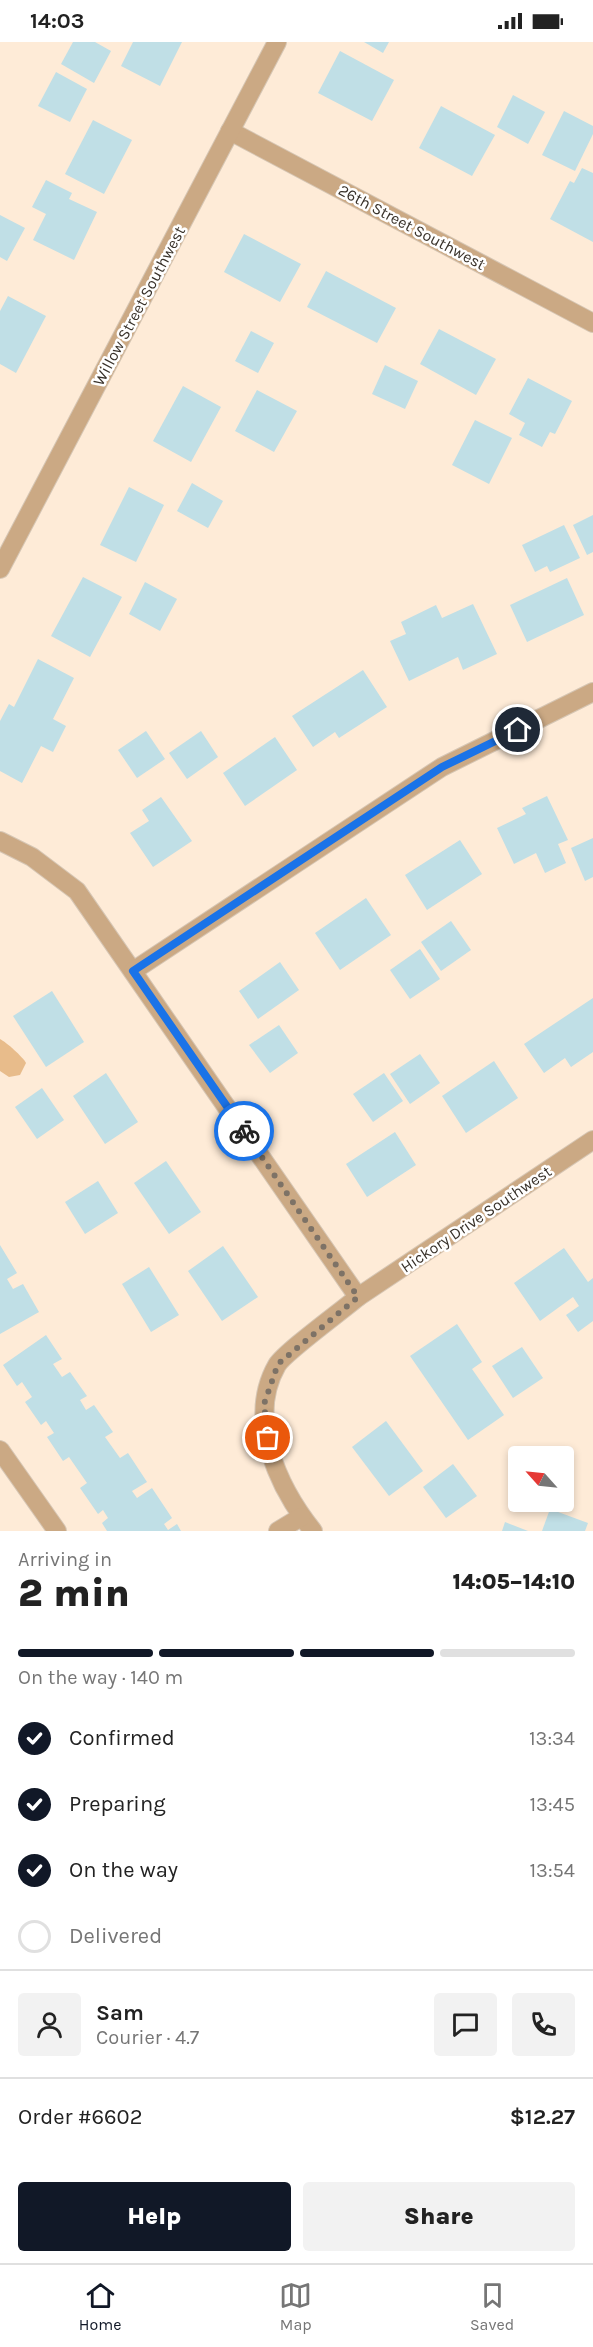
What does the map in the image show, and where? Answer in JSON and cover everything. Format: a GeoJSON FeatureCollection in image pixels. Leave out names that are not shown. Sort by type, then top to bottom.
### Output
{"type":"FeatureCollection","features":[{"type":"Feature","properties":{"kind":"street","name":"Willow Street Southwest"},"geometry":{"type":"LineString","coordinates":[[0,569],[277,42]]}},
{"type":"Feature","properties":{"kind":"street","name":"26th Street Southwest"},"geometry":{"type":"LineString","coordinates":[[230,131],[593,323]]}},
{"type":"Feature","properties":{"kind":"street"},"geometry":{"type":"LineString","coordinates":[[133,971],[442,767],[593,692]]}},
{"type":"Feature","properties":{"kind":"street"},"geometry":{"type":"LineString","coordinates":[[0,841],[32,857],[77,891],[358,1297]]}},
{"type":"Feature","properties":{"kind":"street","name":"Hickory Drive Southwest"},"geometry":{"type":"LineString","coordinates":[[307,1524],[270,1456],[264,1404],[278,1364],[358,1297],[593,1140]]}},
{"type":"Feature","properties":{"kind":"street"},"geometry":{"type":"LineString","coordinates":[[0,1450],[57,1531]]}},
{"type":"Feature","properties":{"kind":"street"},"geometry":{"type":"LineString","coordinates":[[278,1531],[307,1524]]}},
{"type":"Feature","properties":{"kind":"shaded area"},"geometry":{"type":"Polygon","coordinates":[[[0,1039],[26,1063],[20,1075],[9,1077],[0,1071],[0,1039]]]}},
{"type":"Feature","properties":{"kind":"building"},"geometry":{"type":"Polygon","coordinates":[[[73,42],[95,42],[111,51],[94,83],[61,64],[73,42]]]}},
{"type":"Feature","properties":{"kind":"building"},"geometry":{"type":"Polygon","coordinates":[[[133,42],[182,42],[160,86],[121,66],[133,42]]]}},
{"type":"Feature","properties":{"kind":"building"},"geometry":{"type":"Polygon","coordinates":[[[364,42],[389,42],[383,53],[364,42]]]}},
{"type":"Feature","properties":{"kind":"building"},"geometry":{"type":"Polygon","coordinates":[[[340,51],[394,80],[372,121],[318,93],[340,51]]]}},
{"type":"Feature","properties":{"kind":"building"},"geometry":{"type":"Polygon","coordinates":[[[56,72],[87,89],[70,122],[38,106],[56,72]]]}},
{"type":"Feature","properties":{"kind":"building"},"geometry":{"type":"Polygon","coordinates":[[[513,95],[545,112],[528,144],[497,127],[513,95]]]}},
{"type":"Feature","properties":{"kind":"building"},"geometry":{"type":"Polygon","coordinates":[[[441,106],[495,135],[472,176],[419,148],[441,106]]]}},
{"type":"Feature","properties":{"kind":"building"},"geometry":{"type":"Polygon","coordinates":[[[564,111],[593,126],[593,134],[575,171],[542,155],[564,111]]]}},
{"type":"Feature","properties":{"kind":"building"},"geometry":{"type":"Polygon","coordinates":[[[93,120],[132,140],[104,194],[65,174],[93,120]]]}},
{"type":"Feature","properties":{"kind":"building"},"geometry":{"type":"Polygon","coordinates":[[[582,168],[593,173],[593,242],[550,219],[570,181],[574,183],[582,168]]]}},
{"type":"Feature","properties":{"kind":"building"},"geometry":{"type":"Polygon","coordinates":[[[46,180],[72,193],[69,199],[97,212],[74,260],[33,240],[46,214],[32,207],[46,180]]]}},
{"type":"Feature","properties":{"kind":"building"},"geometry":{"type":"Polygon","coordinates":[[[0,215],[25,228],[7,261],[0,257],[0,215]]]}},
{"type":"Feature","properties":{"kind":"building"},"geometry":{"type":"Polygon","coordinates":[[[244,234],[301,264],[280,302],[224,272],[244,234]]]}},
{"type":"Feature","properties":{"kind":"building"},"geometry":{"type":"Polygon","coordinates":[[[326,271],[396,308],[377,343],[307,307],[326,271]]]}},
{"type":"Feature","properties":{"kind":"building"},"geometry":{"type":"Polygon","coordinates":[[[8,296],[46,316],[16,373],[0,364],[0,311],[8,296]]]}},
{"type":"Feature","properties":{"kind":"building"},"geometry":{"type":"Polygon","coordinates":[[[439,329],[496,359],[476,395],[420,364],[439,329]]]}},
{"type":"Feature","properties":{"kind":"building"},"geometry":{"type":"Polygon","coordinates":[[[251,331],[274,343],[258,373],[235,361],[251,331]]]}},
{"type":"Feature","properties":{"kind":"building"},"geometry":{"type":"Polygon","coordinates":[[[385,365],[418,381],[405,409],[372,394],[385,365]]]}},
{"type":"Feature","properties":{"kind":"building"},"geometry":{"type":"Polygon","coordinates":[[[528,378],[572,401],[555,434],[550,432],[542,447],[519,435],[525,423],[509,414],[528,378]]]}},
{"type":"Feature","properties":{"kind":"building"},"geometry":{"type":"Polygon","coordinates":[[[183,386],[221,407],[191,462],[153,441],[183,386]]]}},
{"type":"Feature","properties":{"kind":"building"},"geometry":{"type":"Polygon","coordinates":[[[257,390],[297,411],[274,452],[235,431],[257,390]]]}},
{"type":"Feature","properties":{"kind":"building"},"geometry":{"type":"Polygon","coordinates":[[[475,420],[512,438],[489,484],[452,465],[475,420]]]}},
{"type":"Feature","properties":{"kind":"building"},"geometry":{"type":"Polygon","coordinates":[[[192,483],[223,501],[208,528],[177,511],[192,483]]]}},
{"type":"Feature","properties":{"kind":"building"},"geometry":{"type":"Polygon","coordinates":[[[129,487],[164,505],[136,562],[100,545],[129,487]]]}},
{"type":"Feature","properties":{"kind":"building"},"geometry":{"type":"Polygon","coordinates":[[[593,515],[593,552],[587,555],[573,525],[593,515]]]}},
{"type":"Feature","properties":{"kind":"building"},"geometry":{"type":"Polygon","coordinates":[[[564,525],[580,558],[550,572],[547,566],[535,572],[522,545],[564,525]]]}},
{"type":"Feature","properties":{"kind":"building"},"geometry":{"type":"Polygon","coordinates":[[[83,577],[122,597],[90,657],[51,636],[83,577]]]}},
{"type":"Feature","properties":{"kind":"building"},"geometry":{"type":"Polygon","coordinates":[[[567,578],[584,615],[527,642],[510,605],[567,578]]]}},
{"type":"Feature","properties":{"kind":"building"},"geometry":{"type":"Polygon","coordinates":[[[145,582],[177,599],[160,631],[129,614],[145,582]]]}},
{"type":"Feature","properties":{"kind":"building"},"geometry":{"type":"Polygon","coordinates":[[[473,604],[497,654],[463,670],[458,657],[409,681],[390,641],[406,634],[401,622],[436,605],[442,618],[473,604]]]}},
{"type":"Feature","properties":{"kind":"building"},"geometry":{"type":"Polygon","coordinates":[[[38,659],[74,678],[53,719],[66,726],[53,752],[41,746],[22,783],[0,771],[0,721],[9,704],[14,707],[38,659]]]}},
{"type":"Feature","properties":{"kind":"building"},"geometry":{"type":"Polygon","coordinates":[[[363,670],[387,707],[339,738],[335,732],[313,747],[292,716],[363,670]]]}},
{"type":"Feature","properties":{"kind":"building"},"geometry":{"type":"Polygon","coordinates":[[[146,731],[165,759],[137,778],[118,750],[146,731]]]}},
{"type":"Feature","properties":{"kind":"building"},"geometry":{"type":"Polygon","coordinates":[[[201,731],[218,757],[187,779],[169,753],[201,731]]]}},
{"type":"Feature","properties":{"kind":"building"},"geometry":{"type":"Polygon","coordinates":[[[275,737],[297,770],[245,806],[223,773],[275,737]]]}},
{"type":"Feature","properties":{"kind":"building"},"geometry":{"type":"Polygon","coordinates":[[[547,796],[568,840],[558,844],[566,863],[545,873],[536,853],[514,864],[497,828],[526,814],[522,808],[547,796]]]}},
{"type":"Feature","properties":{"kind":"building"},"geometry":{"type":"Polygon","coordinates":[[[161,797],[192,841],[153,867],[130,833],[149,821],[142,810],[161,797]]]}},
{"type":"Feature","properties":{"kind":"building"},"geometry":{"type":"Polygon","coordinates":[[[593,838],[593,877],[585,881],[571,848],[593,838]]]}},
{"type":"Feature","properties":{"kind":"building"},"geometry":{"type":"Polygon","coordinates":[[[460,840],[482,874],[427,910],[405,875],[460,840]]]}},
{"type":"Feature","properties":{"kind":"building"},"geometry":{"type":"Polygon","coordinates":[[[366,898],[391,935],[340,970],[315,933],[366,898]]]}},
{"type":"Feature","properties":{"kind":"building"},"geometry":{"type":"Polygon","coordinates":[[[451,921],[471,950],[441,971],[421,942],[451,921]]]}},
{"type":"Feature","properties":{"kind":"building"},"geometry":{"type":"Polygon","coordinates":[[[420,949],[440,979],[410,999],[390,970],[420,949]]]}},
{"type":"Feature","properties":{"kind":"building"},"geometry":{"type":"Polygon","coordinates":[[[280,962],[299,990],[258,1019],[239,991],[280,962]]]}},
{"type":"Feature","properties":{"kind":"building"},"geometry":{"type":"Polygon","coordinates":[[[52,991],[84,1042],[46,1067],[13,1016],[52,991]]]}},
{"type":"Feature","properties":{"kind":"building"},"geometry":{"type":"Polygon","coordinates":[[[593,998],[593,1052],[571,1067],[565,1058],[544,1073],[524,1044],[593,998]]]}},
{"type":"Feature","properties":{"kind":"building"},"geometry":{"type":"Polygon","coordinates":[[[279,1025],[298,1053],[270,1073],[249,1045],[279,1025]]]}},
{"type":"Feature","properties":{"kind":"building"},"geometry":{"type":"Polygon","coordinates":[[[420,1054],[440,1083],[410,1104],[390,1074],[420,1054]]]}},
{"type":"Feature","properties":{"kind":"building"},"geometry":{"type":"Polygon","coordinates":[[[494,1061],[518,1098],[466,1133],[442,1096],[494,1061]]]}},
{"type":"Feature","properties":{"kind":"building"},"geometry":{"type":"Polygon","coordinates":[[[106,1073],[138,1122],[105,1144],[73,1096],[106,1073]]]}},
{"type":"Feature","properties":{"kind":"building"},"geometry":{"type":"Polygon","coordinates":[[[384,1073],[403,1101],[373,1122],[353,1094],[384,1073]]]}},
{"type":"Feature","properties":{"kind":"building"},"geometry":{"type":"Polygon","coordinates":[[[42,1088],[64,1120],[37,1139],[15,1107],[42,1088]]]}},
{"type":"Feature","properties":{"kind":"building"},"geometry":{"type":"Polygon","coordinates":[[[395,1132],[416,1165],[367,1197],[346,1164],[395,1132]]]}},
{"type":"Feature","properties":{"kind":"building"},"geometry":{"type":"Polygon","coordinates":[[[166,1161],[201,1212],[169,1234],[134,1183],[166,1161]]]}},
{"type":"Feature","properties":{"kind":"building"},"geometry":{"type":"Polygon","coordinates":[[[98,1181],[118,1213],[85,1234],[65,1202],[98,1181]]]}},
{"type":"Feature","properties":{"kind":"building"},"geometry":{"type":"Polygon","coordinates":[[[0,1245],[17,1273],[7,1279],[13,1289],[23,1284],[39,1312],[0,1334],[0,1245]]]}},
{"type":"Feature","properties":{"kind":"building"},"geometry":{"type":"Polygon","coordinates":[[[223,1246],[258,1297],[222,1321],[188,1271],[223,1246]]]}},
{"type":"Feature","properties":{"kind":"building"},"geometry":{"type":"Polygon","coordinates":[[[564,1248],[588,1282],[593,1278],[593,1321],[578,1332],[566,1315],[579,1306],[573,1297],[540,1321],[514,1283],[564,1248]]]}},
{"type":"Feature","properties":{"kind":"building"},"geometry":{"type":"Polygon","coordinates":[[[149,1267],[179,1315],[151,1332],[122,1284],[149,1267]]]}},
{"type":"Feature","properties":{"kind":"building"},"geometry":{"type":"Polygon","coordinates":[[[457,1324],[482,1362],[472,1369],[504,1415],[468,1440],[410,1356],[457,1324]]]}},
{"type":"Feature","properties":{"kind":"building"},"geometry":{"type":"Polygon","coordinates":[[[46,1335],[62,1359],[53,1364],[62,1377],[70,1372],[87,1396],[80,1400],[86,1410],[94,1405],[113,1432],[105,1437],[120,1458],[128,1453],[147,1482],[132,1491],[137,1498],[152,1488],[172,1518],[164,1524],[168,1530],[177,1524],[181,1531],[107,1531],[102,1523],[108,1518],[103,1510],[98,1514],[80,1488],[87,1483],[69,1457],[63,1461],[47,1437],[54,1433],[46,1421],[41,1425],[25,1402],[32,1397],[22,1382],[17,1386],[3,1365],[46,1335]]]}},
{"type":"Feature","properties":{"kind":"building"},"geometry":{"type":"Polygon","coordinates":[[[522,1347],[543,1378],[513,1398],[492,1366],[522,1347]]]}},
{"type":"Feature","properties":{"kind":"building"},"geometry":{"type":"Polygon","coordinates":[[[386,1421],[423,1471],[389,1496],[352,1447],[386,1421]]]}},
{"type":"Feature","properties":{"kind":"building"},"geometry":{"type":"Polygon","coordinates":[[[453,1464],[477,1496],[446,1518],[423,1487],[453,1464]]]}},
{"type":"Feature","properties":{"kind":"building"},"geometry":{"type":"Polygon","coordinates":[[[549,1512],[558,1512],[588,1523],[585,1531],[542,1531],[549,1512]]]}},
{"type":"Feature","properties":{"kind":"building"},"geometry":{"type":"Polygon","coordinates":[[[505,1522],[528,1531],[502,1531],[505,1522]]]}},
{"type":"Feature","properties":{"kind":"way so far"},"geometry":{"type":"LineString","coordinates":[[244,1131],[358,1297],[278,1364],[264,1404],[268,1438]]}},
{"type":"Feature","properties":{"kind":"route"},"geometry":{"type":"LineString","coordinates":[[244,1131],[133,971],[442,767],[518,730]]}}]}
